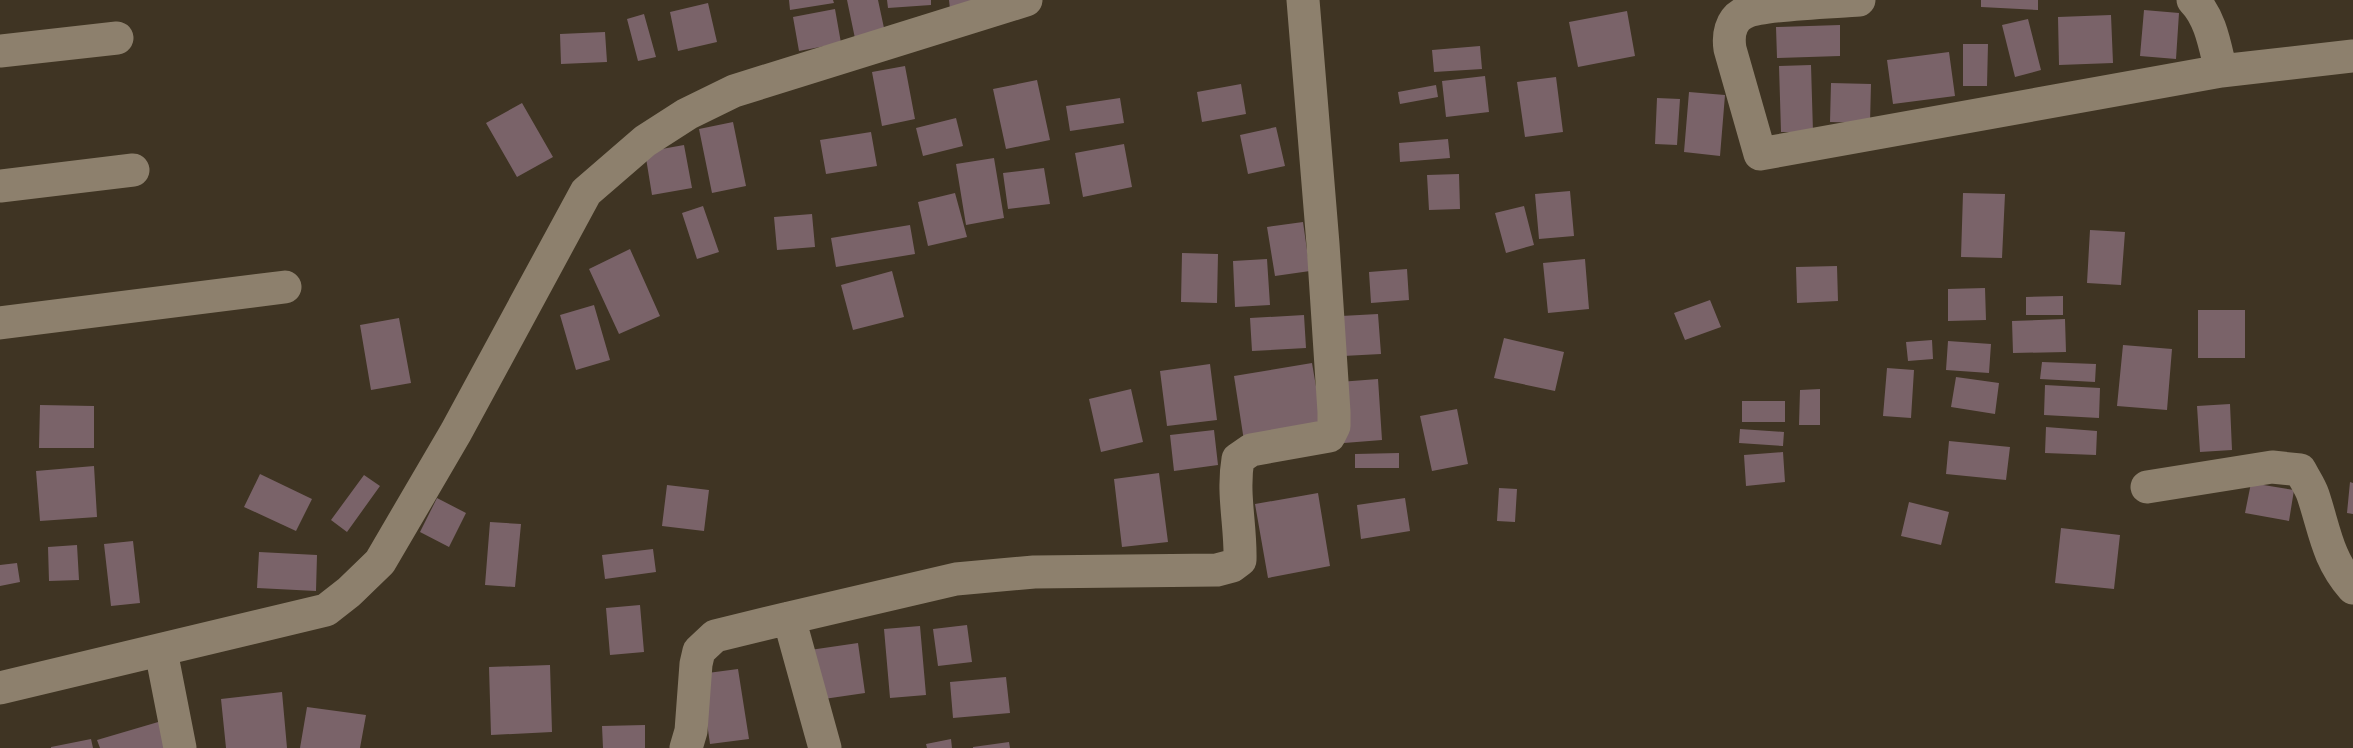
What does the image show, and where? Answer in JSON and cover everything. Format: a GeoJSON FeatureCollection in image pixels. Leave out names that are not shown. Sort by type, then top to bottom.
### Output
{"type":"FeatureCollection","features":[{"type":"Feature","properties":{"kind":"street"},"geometry":{"type":"LineString","coordinates":[[0,688],[326,610],[349,592],[380,562],[456,432],[586,192],[645,141],[687,114],[734,91],[1026,0]]}},
{"type":"Feature","properties":{"kind":"street"},"geometry":{"type":"LineString","coordinates":[[686,748],[691,731],[699,651],[715,636],[956,579],[1034,572],[1217,570],[1232,566],[1239,560],[1240,543],[1234,479],[1238,459],[1251,450],[1329,436],[1334,426],[1323,244],[1303,0]]}},
{"type":"Feature","properties":{"kind":"street"},"geometry":{"type":"LineString","coordinates":[[1859,0],[1766,8],[1744,12],[1734,21],[1728,37],[1730,49],[1760,154],[2221,71],[2353,56]]}},
{"type":"Feature","properties":{"kind":"street"},"geometry":{"type":"LineString","coordinates":[[2193,0],[2200,7],[2210,30],[2221,71]]}},
{"type":"Feature","properties":{"kind":"street"},"geometry":{"type":"LineString","coordinates":[[0,51],[117,38]]}},
{"type":"Feature","properties":{"kind":"street"},"geometry":{"type":"LineString","coordinates":[[0,186],[134,170]]}},
{"type":"Feature","properties":{"kind":"street"},"geometry":{"type":"LineString","coordinates":[[0,323],[285,287]]}},
{"type":"Feature","properties":{"kind":"street"},"geometry":{"type":"LineString","coordinates":[[2147,487],[2272,467],[2300,470],[2312,492],[2329,550],[2338,571],[2353,588]]}},
{"type":"Feature","properties":{"kind":"street"},"geometry":{"type":"LineString","coordinates":[[789,618],[825,748]]}},
{"type":"Feature","properties":{"kind":"street"},"geometry":{"type":"LineString","coordinates":[[161,651],[180,748]]}},
{"type":"Feature","properties":{"kind":"building"},"geometry":{"type":"Polygon","coordinates":[[[789,0],[833,0],[834,3],[790,10],[789,0]]]}},
{"type":"Feature","properties":{"kind":"building"},"geometry":{"type":"Polygon","coordinates":[[[847,0],[878,0],[887,42],[857,48],[847,0]]]}},
{"type":"Feature","properties":{"kind":"building"},"geometry":{"type":"Polygon","coordinates":[[[887,0],[931,0],[931,5],[888,8],[887,0]]]}},
{"type":"Feature","properties":{"kind":"building"},"geometry":{"type":"Polygon","coordinates":[[[949,0],[993,0],[950,9],[949,0]]]}},
{"type":"Feature","properties":{"kind":"building"},"geometry":{"type":"Polygon","coordinates":[[[1981,0],[2038,0],[2038,10],[1981,7],[1981,0]]]}},
{"type":"Feature","properties":{"kind":"building"},"geometry":{"type":"Polygon","coordinates":[[[708,3],[717,42],[678,51],[670,12],[708,3]]]}},
{"type":"Feature","properties":{"kind":"building"},"geometry":{"type":"Polygon","coordinates":[[[835,9],[841,43],[799,51],[793,17],[835,9]]]}},
{"type":"Feature","properties":{"kind":"building"},"geometry":{"type":"Polygon","coordinates":[[[2144,10],[2179,13],[2176,59],[2140,56],[2144,10]]]}},
{"type":"Feature","properties":{"kind":"building"},"geometry":{"type":"Polygon","coordinates":[[[1627,11],[1635,56],[1578,67],[1569,22],[1627,11]]]}},
{"type":"Feature","properties":{"kind":"building"},"geometry":{"type":"Polygon","coordinates":[[[644,14],[656,57],[638,61],[627,19],[644,14]]]}},
{"type":"Feature","properties":{"kind":"building"},"geometry":{"type":"Polygon","coordinates":[[[2111,15],[2113,63],[2059,65],[2058,17],[2111,15]]]}},
{"type":"Feature","properties":{"kind":"building"},"geometry":{"type":"Polygon","coordinates":[[[2028,19],[2041,70],[2015,77],[2002,25],[2028,19]]]}},
{"type":"Feature","properties":{"kind":"building"},"geometry":{"type":"Polygon","coordinates":[[[1840,25],[1840,56],[1777,58],[1776,27],[1840,25]]]}},
{"type":"Feature","properties":{"kind":"building"},"geometry":{"type":"Polygon","coordinates":[[[605,32],[607,62],[561,64],[560,34],[605,32]]]}},
{"type":"Feature","properties":{"kind":"building"},"geometry":{"type":"Polygon","coordinates":[[[1963,44],[1988,44],[1987,86],[1963,86],[1963,44]]]}},
{"type":"Feature","properties":{"kind":"building"},"geometry":{"type":"Polygon","coordinates":[[[1480,46],[1482,69],[1434,72],[1432,50],[1480,46]]]}},
{"type":"Feature","properties":{"kind":"building"},"geometry":{"type":"Polygon","coordinates":[[[1949,52],[1955,96],[1893,104],[1887,60],[1949,52]]]}},
{"type":"Feature","properties":{"kind":"building"},"geometry":{"type":"Polygon","coordinates":[[[1811,65],[1813,132],[1781,132],[1779,66],[1811,65]]]}},
{"type":"Feature","properties":{"kind":"building"},"geometry":{"type":"Polygon","coordinates":[[[905,66],[915,119],[882,126],[872,72],[905,66]]]}},
{"type":"Feature","properties":{"kind":"building"},"geometry":{"type":"Polygon","coordinates":[[[1485,76],[1489,112],[1446,117],[1442,81],[1485,76]]]}},
{"type":"Feature","properties":{"kind":"building"},"geometry":{"type":"Polygon","coordinates":[[[1556,77],[1563,132],[1525,137],[1517,82],[1556,77]]]}},
{"type":"Feature","properties":{"kind":"building"},"geometry":{"type":"Polygon","coordinates":[[[1037,80],[1050,140],[1006,149],[993,89],[1037,80]]]}},
{"type":"Feature","properties":{"kind":"building"},"geometry":{"type":"Polygon","coordinates":[[[1831,83],[1871,84],[1870,123],[1830,122],[1831,83]]]}},
{"type":"Feature","properties":{"kind":"building"},"geometry":{"type":"Polygon","coordinates":[[[1241,84],[1246,114],[1202,122],[1197,92],[1241,84]]]}},
{"type":"Feature","properties":{"kind":"building"},"geometry":{"type":"Polygon","coordinates":[[[1436,85],[1438,97],[1400,104],[1398,92],[1436,85]]]}},
{"type":"Feature","properties":{"kind":"building"},"geometry":{"type":"Polygon","coordinates":[[[1689,92],[1725,95],[1720,156],[1684,152],[1689,92]]]}},
{"type":"Feature","properties":{"kind":"building"},"geometry":{"type":"Polygon","coordinates":[[[1120,98],[1124,123],[1070,131],[1066,106],[1120,98]]]}},
{"type":"Feature","properties":{"kind":"building"},"geometry":{"type":"Polygon","coordinates":[[[1657,98],[1680,99],[1677,145],[1655,144],[1657,98]]]}},
{"type":"Feature","properties":{"kind":"building"},"geometry":{"type":"Polygon","coordinates":[[[522,103],[553,157],[517,177],[486,123],[522,103]]]}},
{"type":"Feature","properties":{"kind":"building"},"geometry":{"type":"Polygon","coordinates":[[[956,118],[963,146],[923,156],[916,128],[956,118]]]}},
{"type":"Feature","properties":{"kind":"building"},"geometry":{"type":"Polygon","coordinates":[[[733,122],[746,186],[712,193],[699,129],[733,122]]]}},
{"type":"Feature","properties":{"kind":"building"},"geometry":{"type":"Polygon","coordinates":[[[1276,127],[1285,166],[1248,174],[1240,135],[1276,127]]]}},
{"type":"Feature","properties":{"kind":"building"},"geometry":{"type":"Polygon","coordinates":[[[871,132],[877,166],[826,174],[820,140],[871,132]]]}},
{"type":"Feature","properties":{"kind":"building"},"geometry":{"type":"Polygon","coordinates":[[[1448,139],[1450,158],[1400,162],[1399,143],[1448,139]]]}},
{"type":"Feature","properties":{"kind":"building"},"geometry":{"type":"Polygon","coordinates":[[[1124,144],[1132,187],[1083,197],[1075,153],[1124,144]]]}},
{"type":"Feature","properties":{"kind":"building"},"geometry":{"type":"Polygon","coordinates":[[[684,145],[692,188],[652,195],[645,152],[684,145]]]}},
{"type":"Feature","properties":{"kind":"building"},"geometry":{"type":"Polygon","coordinates":[[[994,158],[1004,218],[966,225],[956,164],[994,158]]]}},
{"type":"Feature","properties":{"kind":"building"},"geometry":{"type":"Polygon","coordinates":[[[1044,168],[1050,204],[1008,209],[1003,173],[1044,168]]]}},
{"type":"Feature","properties":{"kind":"building"},"geometry":{"type":"Polygon","coordinates":[[[1459,174],[1460,209],[1429,210],[1427,175],[1459,174]]]}},
{"type":"Feature","properties":{"kind":"building"},"geometry":{"type":"Polygon","coordinates":[[[1570,191],[1574,236],[1539,239],[1535,194],[1570,191]]]}},
{"type":"Feature","properties":{"kind":"building"},"geometry":{"type":"Polygon","coordinates":[[[955,193],[967,237],[928,246],[918,202],[955,193]]]}},
{"type":"Feature","properties":{"kind":"building"},"geometry":{"type":"Polygon","coordinates":[[[1963,193],[2005,194],[2002,258],[1961,257],[1963,193]]]}},
{"type":"Feature","properties":{"kind":"building"},"geometry":{"type":"Polygon","coordinates":[[[703,206],[719,252],[697,259],[682,213],[703,206]]]}},
{"type":"Feature","properties":{"kind":"building"},"geometry":{"type":"Polygon","coordinates":[[[1524,206],[1534,245],[1506,253],[1495,213],[1524,206]]]}},
{"type":"Feature","properties":{"kind":"building"},"geometry":{"type":"Polygon","coordinates":[[[812,214],[815,247],[777,250],[774,217],[812,214]]]}},
{"type":"Feature","properties":{"kind":"building"},"geometry":{"type":"Polygon","coordinates":[[[1303,222],[1310,271],[1275,276],[1267,227],[1303,222]]]}},
{"type":"Feature","properties":{"kind":"building"},"geometry":{"type":"Polygon","coordinates":[[[910,225],[915,254],[836,267],[831,238],[910,225]]]}},
{"type":"Feature","properties":{"kind":"building"},"geometry":{"type":"Polygon","coordinates":[[[2090,230],[2125,232],[2121,285],[2087,283],[2090,230]]]}},
{"type":"Feature","properties":{"kind":"building"},"geometry":{"type":"Polygon","coordinates":[[[630,249],[660,316],[619,334],[589,269],[630,249]]]}},
{"type":"Feature","properties":{"kind":"building"},"geometry":{"type":"Polygon","coordinates":[[[1182,253],[1218,254],[1217,303],[1181,302],[1182,253]]]}},
{"type":"Feature","properties":{"kind":"building"},"geometry":{"type":"Polygon","coordinates":[[[1267,259],[1270,305],[1235,307],[1233,261],[1267,259]]]}},
{"type":"Feature","properties":{"kind":"building"},"geometry":{"type":"Polygon","coordinates":[[[1585,259],[1589,309],[1548,313],[1543,263],[1585,259]]]}},
{"type":"Feature","properties":{"kind":"building"},"geometry":{"type":"Polygon","coordinates":[[[1837,266],[1838,301],[1797,303],[1796,267],[1837,266]]]}},
{"type":"Feature","properties":{"kind":"building"},"geometry":{"type":"Polygon","coordinates":[[[1407,269],[1409,300],[1371,303],[1369,272],[1407,269]]]}},
{"type":"Feature","properties":{"kind":"building"},"geometry":{"type":"Polygon","coordinates":[[[892,271],[904,317],[853,330],[841,285],[892,271]]]}},
{"type":"Feature","properties":{"kind":"building"},"geometry":{"type":"Polygon","coordinates":[[[1985,288],[1986,320],[1948,321],[1948,289],[1985,288]]]}},
{"type":"Feature","properties":{"kind":"building"},"geometry":{"type":"Polygon","coordinates":[[[2063,296],[2063,315],[2026,315],[2026,297],[2063,296]]]}},
{"type":"Feature","properties":{"kind":"building"},"geometry":{"type":"Polygon","coordinates":[[[1710,300],[1721,327],[1685,340],[1674,313],[1710,300]]]}},
{"type":"Feature","properties":{"kind":"building"},"geometry":{"type":"Polygon","coordinates":[[[594,305],[610,360],[576,370],[560,315],[594,305]]]}},
{"type":"Feature","properties":{"kind":"building"},"geometry":{"type":"Polygon","coordinates":[[[2198,310],[2245,310],[2245,358],[2198,358],[2198,310]]]}},
{"type":"Feature","properties":{"kind":"building"},"geometry":{"type":"Polygon","coordinates":[[[1378,314],[1381,354],[1343,356],[1341,316],[1378,314]]]}},
{"type":"Feature","properties":{"kind":"building"},"geometry":{"type":"Polygon","coordinates":[[[1304,315],[1306,348],[1252,351],[1250,318],[1304,315]]]}},
{"type":"Feature","properties":{"kind":"building"},"geometry":{"type":"Polygon","coordinates":[[[399,318],[411,383],[371,390],[360,325],[399,318]]]}},
{"type":"Feature","properties":{"kind":"building"},"geometry":{"type":"Polygon","coordinates":[[[2065,319],[2066,352],[2013,353],[2012,321],[2065,319]]]}},
{"type":"Feature","properties":{"kind":"building"},"geometry":{"type":"Polygon","coordinates":[[[1504,338],[1564,352],[1555,391],[1494,378],[1504,338]]]}},
{"type":"Feature","properties":{"kind":"building"},"geometry":{"type":"Polygon","coordinates":[[[1932,340],[1933,359],[1908,361],[1906,342],[1932,340]]]}},
{"type":"Feature","properties":{"kind":"building"},"geometry":{"type":"Polygon","coordinates":[[[1948,341],[1991,344],[1989,373],[1946,370],[1948,341]]]}},
{"type":"Feature","properties":{"kind":"building"},"geometry":{"type":"Polygon","coordinates":[[[2123,345],[2172,349],[2167,410],[2117,406],[2123,345]]]}},
{"type":"Feature","properties":{"kind":"building"},"geometry":{"type":"Polygon","coordinates":[[[2042,362],[2096,364],[2095,382],[2040,379],[2042,362]]]}},
{"type":"Feature","properties":{"kind":"building"},"geometry":{"type":"Polygon","coordinates":[[[1312,363],[1323,428],[1244,441],[1234,376],[1312,363]]]}},
{"type":"Feature","properties":{"kind":"building"},"geometry":{"type":"Polygon","coordinates":[[[1210,364],[1217,420],[1167,426],[1160,371],[1210,364]]]}},
{"type":"Feature","properties":{"kind":"building"},"geometry":{"type":"Polygon","coordinates":[[[1887,368],[1914,370],[1911,418],[1883,416],[1887,368]]]}},
{"type":"Feature","properties":{"kind":"building"},"geometry":{"type":"Polygon","coordinates":[[[1956,377],[1999,383],[1995,414],[1951,407],[1956,377]]]}},
{"type":"Feature","properties":{"kind":"building"},"geometry":{"type":"Polygon","coordinates":[[[1378,379],[1382,440],[1344,443],[1339,382],[1378,379]]]}},
{"type":"Feature","properties":{"kind":"building"},"geometry":{"type":"Polygon","coordinates":[[[2045,385],[2100,388],[2099,418],[2044,415],[2045,385]]]}},
{"type":"Feature","properties":{"kind":"building"},"geometry":{"type":"Polygon","coordinates":[[[1131,389],[1143,442],[1101,452],[1089,399],[1131,389]]]}},
{"type":"Feature","properties":{"kind":"building"},"geometry":{"type":"Polygon","coordinates":[[[1820,389],[1820,425],[1799,425],[1800,390],[1820,389]]]}},
{"type":"Feature","properties":{"kind":"building"},"geometry":{"type":"Polygon","coordinates":[[[1742,401],[1785,401],[1785,422],[1742,422],[1742,401]]]}},
{"type":"Feature","properties":{"kind":"building"},"geometry":{"type":"Polygon","coordinates":[[[2230,404],[2232,450],[2200,452],[2197,406],[2230,404]]]}},
{"type":"Feature","properties":{"kind":"building"},"geometry":{"type":"Polygon","coordinates":[[[40,405],[94,406],[94,448],[39,448],[40,405]]]}},
{"type":"Feature","properties":{"kind":"building"},"geometry":{"type":"Polygon","coordinates":[[[1457,409],[1468,464],[1432,471],[1420,416],[1457,409]]]}},
{"type":"Feature","properties":{"kind":"building"},"geometry":{"type":"Polygon","coordinates":[[[2046,427],[2097,431],[2096,455],[2045,453],[2046,427]]]}},
{"type":"Feature","properties":{"kind":"building"},"geometry":{"type":"Polygon","coordinates":[[[1740,429],[1784,432],[1783,446],[1739,443],[1740,429]]]}},
{"type":"Feature","properties":{"kind":"building"},"geometry":{"type":"Polygon","coordinates":[[[1214,430],[1218,465],[1174,471],[1170,435],[1214,430]]]}},
{"type":"Feature","properties":{"kind":"building"},"geometry":{"type":"Polygon","coordinates":[[[1949,441],[2010,447],[2006,480],[1946,474],[1949,441]]]}},
{"type":"Feature","properties":{"kind":"building"},"geometry":{"type":"Polygon","coordinates":[[[1783,452],[1785,482],[1746,486],[1744,455],[1783,452]]]}},
{"type":"Feature","properties":{"kind":"building"},"geometry":{"type":"Polygon","coordinates":[[[1399,453],[1399,468],[1355,468],[1355,454],[1399,453]]]}},
{"type":"Feature","properties":{"kind":"building"},"geometry":{"type":"Polygon","coordinates":[[[94,466],[97,517],[40,521],[36,471],[94,466]]]}},
{"type":"Feature","properties":{"kind":"building"},"geometry":{"type":"Polygon","coordinates":[[[1159,473],[1168,542],[1122,547],[1114,479],[1159,473]]]}},
{"type":"Feature","properties":{"kind":"building"},"geometry":{"type":"Polygon","coordinates":[[[260,474],[312,499],[296,531],[244,507],[260,474]]]}},
{"type":"Feature","properties":{"kind":"building"},"geometry":{"type":"Polygon","coordinates":[[[364,475],[380,486],[347,532],[331,520],[364,475]]]}},
{"type":"Feature","properties":{"kind":"building"},"geometry":{"type":"Polygon","coordinates":[[[2350,482],[2353,483],[2353,514],[2347,513],[2350,482]]]}},
{"type":"Feature","properties":{"kind":"building"},"geometry":{"type":"Polygon","coordinates":[[[2251,483],[2294,490],[2289,521],[2245,513],[2251,483]]]}},
{"type":"Feature","properties":{"kind":"building"},"geometry":{"type":"Polygon","coordinates":[[[667,485],[709,490],[704,531],[662,526],[667,485]]]}},
{"type":"Feature","properties":{"kind":"building"},"geometry":{"type":"Polygon","coordinates":[[[1499,488],[1517,489],[1515,522],[1497,521],[1499,488]]]}},
{"type":"Feature","properties":{"kind":"building"},"geometry":{"type":"Polygon","coordinates":[[[1318,493],[1330,566],[1268,578],[1255,504],[1318,493]]]}},
{"type":"Feature","properties":{"kind":"building"},"geometry":{"type":"Polygon","coordinates":[[[437,498],[466,513],[449,547],[420,532],[437,498]]]}},
{"type":"Feature","properties":{"kind":"building"},"geometry":{"type":"Polygon","coordinates":[[[1405,498],[1410,531],[1361,539],[1357,505],[1405,498]]]}},
{"type":"Feature","properties":{"kind":"building"},"geometry":{"type":"Polygon","coordinates":[[[1909,502],[1949,512],[1941,545],[1901,536],[1909,502]]]}},
{"type":"Feature","properties":{"kind":"building"},"geometry":{"type":"Polygon","coordinates":[[[490,522],[521,524],[515,587],[485,585],[490,522]]]}},
{"type":"Feature","properties":{"kind":"building"},"geometry":{"type":"Polygon","coordinates":[[[2061,528],[2120,535],[2114,589],[2055,583],[2061,528]]]}},
{"type":"Feature","properties":{"kind":"building"},"geometry":{"type":"Polygon","coordinates":[[[133,541],[140,603],[111,606],[104,544],[133,541]]]}},
{"type":"Feature","properties":{"kind":"building"},"geometry":{"type":"Polygon","coordinates":[[[77,545],[79,580],[49,581],[48,547],[77,545]]]}},
{"type":"Feature","properties":{"kind":"building"},"geometry":{"type":"Polygon","coordinates":[[[653,549],[656,572],[605,579],[602,555],[653,549]]]}},
{"type":"Feature","properties":{"kind":"building"},"geometry":{"type":"Polygon","coordinates":[[[259,552],[317,555],[316,591],[257,588],[259,552]]]}},
{"type":"Feature","properties":{"kind":"building"},"geometry":{"type":"Polygon","coordinates":[[[17,563],[20,582],[0,586],[0,565],[17,563]]]}},
{"type":"Feature","properties":{"kind":"building"},"geometry":{"type":"Polygon","coordinates":[[[640,605],[644,652],[610,655],[606,608],[640,605]]]}},
{"type":"Feature","properties":{"kind":"building"},"geometry":{"type":"Polygon","coordinates":[[[967,625],[972,662],[938,666],[933,629],[967,625]]]}},
{"type":"Feature","properties":{"kind":"building"},"geometry":{"type":"Polygon","coordinates":[[[920,626],[926,695],[890,698],[884,629],[920,626]]]}},
{"type":"Feature","properties":{"kind":"building"},"geometry":{"type":"Polygon","coordinates":[[[858,643],[865,693],[817,700],[810,650],[858,643]]]}},
{"type":"Feature","properties":{"kind":"building"},"geometry":{"type":"Polygon","coordinates":[[[550,665],[552,732],[491,735],[489,667],[550,665]]]}},
{"type":"Feature","properties":{"kind":"building"},"geometry":{"type":"Polygon","coordinates":[[[738,669],[749,739],[710,744],[700,674],[738,669]]]}},
{"type":"Feature","properties":{"kind":"building"},"geometry":{"type":"Polygon","coordinates":[[[1006,677],[1010,713],[953,718],[950,682],[1006,677]]]}},
{"type":"Feature","properties":{"kind":"building"},"geometry":{"type":"Polygon","coordinates":[[[282,692],[287,748],[226,748],[221,699],[282,692]]]}},
{"type":"Feature","properties":{"kind":"building"},"geometry":{"type":"Polygon","coordinates":[[[307,707],[366,715],[360,748],[300,748],[307,707]]]}},
{"type":"Feature","properties":{"kind":"building"},"geometry":{"type":"Polygon","coordinates":[[[165,720],[173,748],[100,748],[97,740],[165,720]]]}},
{"type":"Feature","properties":{"kind":"building"},"geometry":{"type":"Polygon","coordinates":[[[645,725],[645,748],[603,748],[602,726],[645,725]]]}},
{"type":"Feature","properties":{"kind":"building"},"geometry":{"type":"Polygon","coordinates":[[[91,739],[93,748],[51,748],[51,747],[91,739]]]}},
{"type":"Feature","properties":{"kind":"building"},"geometry":{"type":"Polygon","coordinates":[[[951,739],[952,748],[927,748],[926,744],[951,739]]]}},
{"type":"Feature","properties":{"kind":"building"},"geometry":{"type":"Polygon","coordinates":[[[1009,742],[1010,748],[973,748],[973,747],[1009,742]]]}}]}
